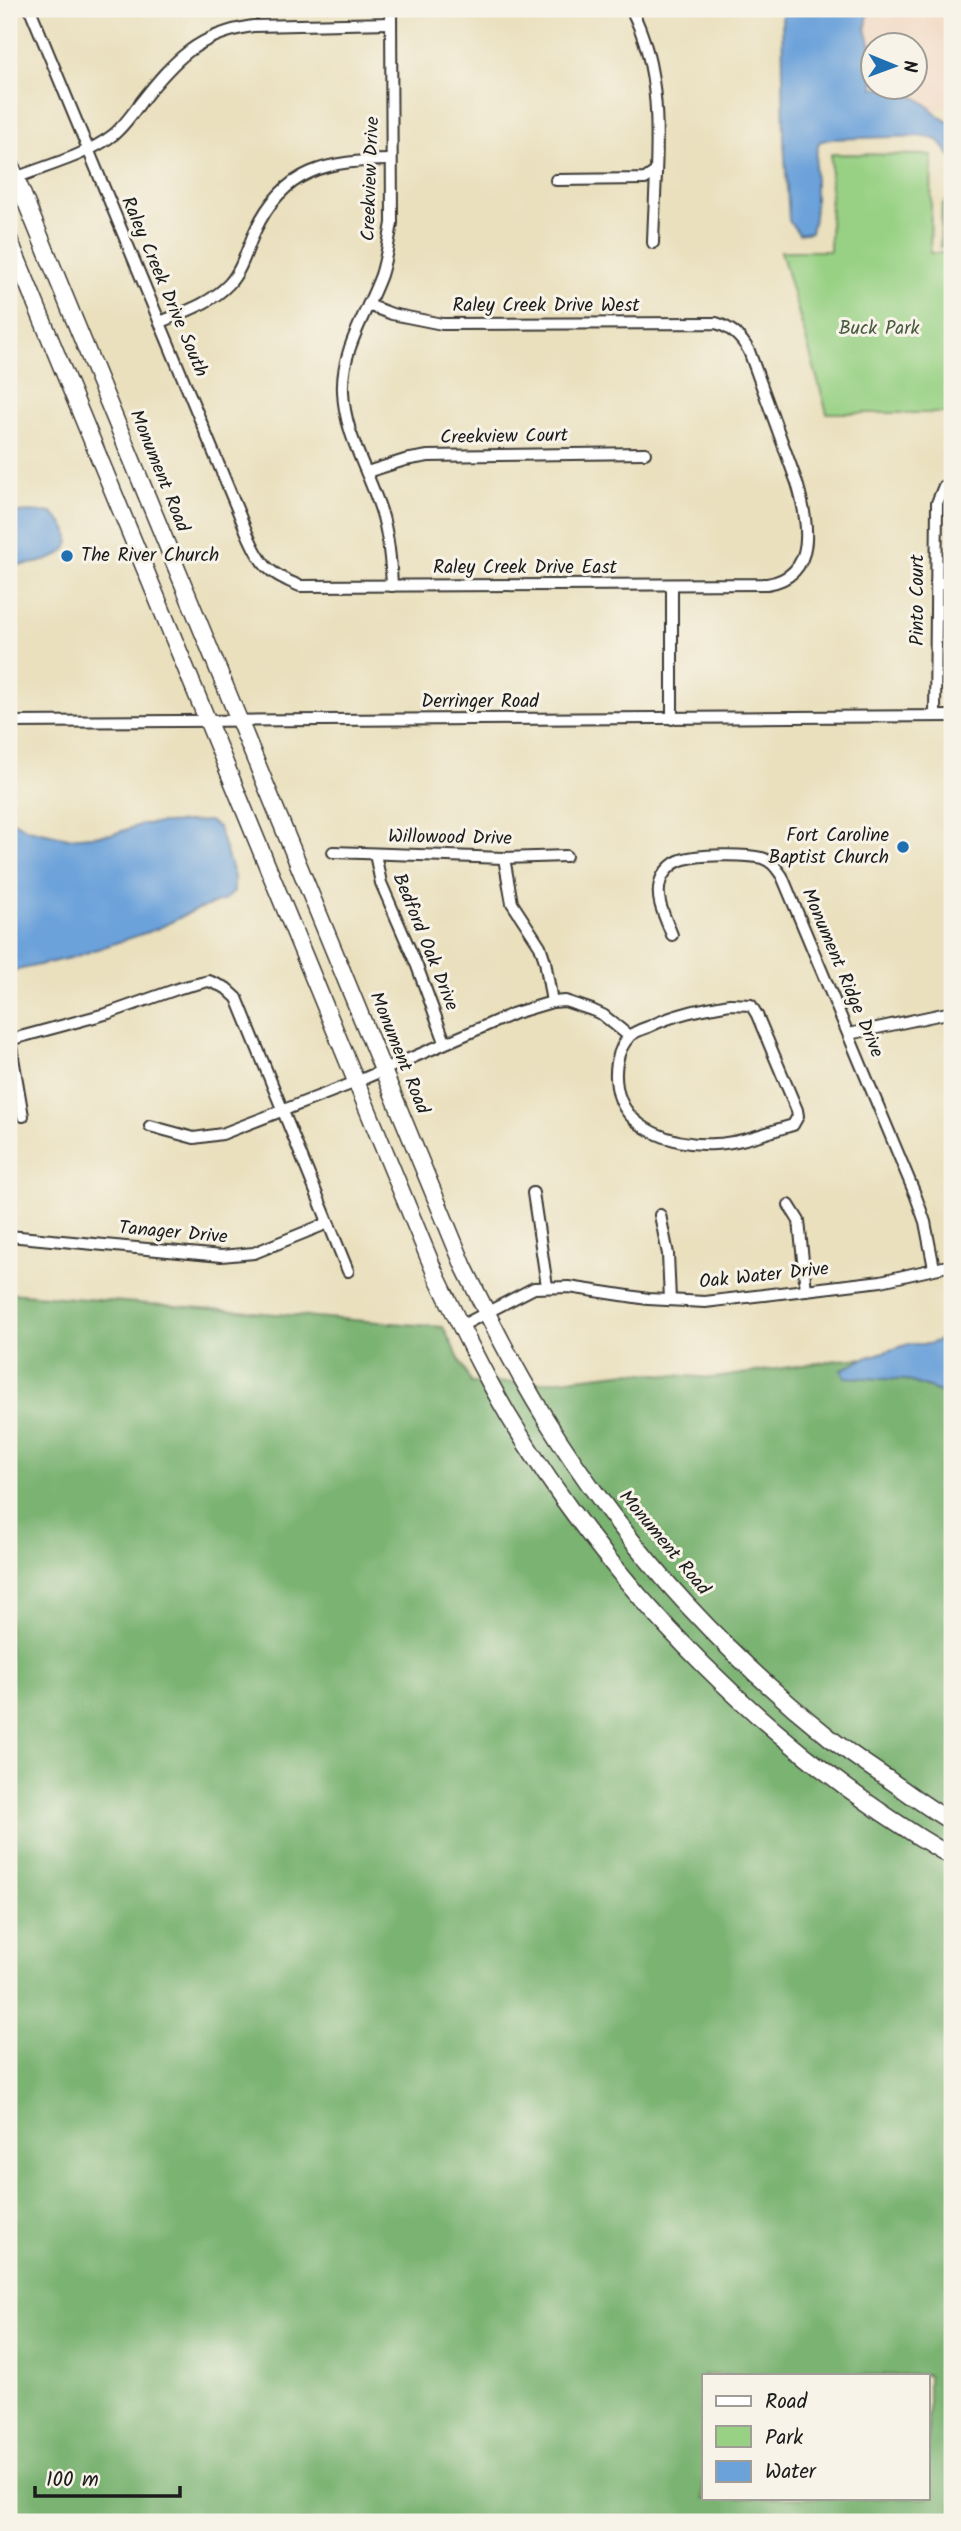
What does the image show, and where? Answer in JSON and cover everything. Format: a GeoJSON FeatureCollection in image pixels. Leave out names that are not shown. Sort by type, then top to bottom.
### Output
{"type":"FeatureCollection","features":[{"type":"Feature","properties":{"kind":"main road","name":"Monument Road"},"geometry":{"type":"LineString","coordinates":[[9,161],[12,179],[464,1267],[507,1353],[558,1439],[610,1513],[671,1587],[717,1637],[831,1739],[952,1822]]}},
{"type":"Feature","properties":{"kind":"main road"},"geometry":{"type":"LineString","coordinates":[[9,239],[435,1273],[460,1326],[508,1414],[556,1487],[612,1563],[663,1622],[728,1688],[814,1762],[882,1813],[952,1857]]}},
{"type":"Feature","properties":{"kind":"street","name":"Raley Creek Drive South"},"geometry":{"type":"LineString","coordinates":[[30,9],[247,533],[257,554],[274,575]]}},
{"type":"Feature","properties":{"kind":"street","name":"Creekview Drive"},"geometry":{"type":"LineString","coordinates":[[391,9],[392,223],[381,274],[351,349],[342,387],[345,416],[383,517],[391,561],[392,586]]}},
{"type":"Feature","properties":{"kind":"street"},"geometry":{"type":"LineString","coordinates":[[631,9],[642,32],[655,83],[653,243]]}},
{"type":"Feature","properties":{"kind":"street"},"geometry":{"type":"LineString","coordinates":[[12,179],[88,149],[113,135],[168,67],[209,37],[232,29],[253,26],[391,23]]}},
{"type":"Feature","properties":{"kind":"street"},"geometry":{"type":"LineString","coordinates":[[160,322],[204,303],[229,284],[238,271],[263,215],[281,192],[309,173],[340,162],[391,160]]}},
{"type":"Feature","properties":{"kind":"street"},"geometry":{"type":"LineString","coordinates":[[556,180],[645,179],[655,172]]}},
{"type":"Feature","properties":{"kind":"street","name":"Raley Creek Drive West"},"geometry":{"type":"LineString","coordinates":[[368,305],[392,314],[443,324],[716,323],[737,333],[749,351],[803,502],[806,541],[803,560],[788,578],[778,582]]}},
{"type":"Feature","properties":{"kind":"street","name":"Creekview Court"},"geometry":{"type":"LineString","coordinates":[[367,472],[428,456],[645,453]]}},
{"type":"Feature","properties":{"kind":"street","name":"Pinto Court"},"geometry":{"type":"LineString","coordinates":[[935,716],[937,503],[944,486]]}},
{"type":"Feature","properties":{"kind":"street","name":"Raley Creek Drive East"},"geometry":{"type":"LineString","coordinates":[[274,575],[300,586],[672,585],[778,582]]}},
{"type":"Feature","properties":{"kind":"street"},"geometry":{"type":"LineString","coordinates":[[936,583],[952,583]]}},
{"type":"Feature","properties":{"kind":"street"},"geometry":{"type":"LineString","coordinates":[[671,719],[672,585]]}},
{"type":"Feature","properties":{"kind":"street","name":"Derringer Road"},"geometry":{"type":"LineString","coordinates":[[9,722],[952,716]]}},
{"type":"Feature","properties":{"kind":"street","name":"Willowood Drive"},"geometry":{"type":"LineString","coordinates":[[333,852],[504,858],[566,856]]}},
{"type":"Feature","properties":{"kind":"street","name":"Bedford Oak Drive"},"geometry":{"type":"LineString","coordinates":[[375,854],[381,883],[417,966],[445,1042]]}},
{"type":"Feature","properties":{"kind":"street","name":"Monument Ridge Drive"},"geometry":{"type":"LineString","coordinates":[[672,935],[658,893],[663,875],[671,866],[680,860],[741,856],[773,863],[782,876],[915,1194],[925,1222],[934,1268]]}},
{"type":"Feature","properties":{"kind":"street"},"geometry":{"type":"LineString","coordinates":[[504,858],[512,903],[532,932],[542,954],[552,1002]]}},
{"type":"Feature","properties":{"kind":"street"},"geometry":{"type":"LineString","coordinates":[[23,1116],[9,1040],[209,981],[226,988],[237,998],[348,1271]]}},
{"type":"Feature","properties":{"kind":"street"},"geometry":{"type":"LineString","coordinates":[[150,1126],[179,1136],[209,1138],[356,1082],[515,1013],[552,1002],[565,1002],[592,1010],[603,1015],[629,1036]]}},
{"type":"Feature","properties":{"kind":"street"},"geometry":{"type":"LineString","coordinates":[[730,1003],[751,1005],[798,1116],[793,1125],[745,1139],[715,1144],[690,1143],[644,1128],[627,1113],[617,1090],[616,1065],[629,1036],[687,1011],[730,1003]]}},
{"type":"Feature","properties":{"kind":"street"},"geometry":{"type":"LineString","coordinates":[[849,1034],[952,1012]]}},
{"type":"Feature","properties":{"kind":"street"},"geometry":{"type":"LineString","coordinates":[[533,1193],[547,1286]]}},
{"type":"Feature","properties":{"kind":"street"},"geometry":{"type":"LineString","coordinates":[[789,1205],[799,1221],[806,1290]]}},
{"type":"Feature","properties":{"kind":"street"},"geometry":{"type":"LineString","coordinates":[[660,1215],[668,1254],[670,1300]]}},
{"type":"Feature","properties":{"kind":"street","name":"Tanager Drive"},"geometry":{"type":"LineString","coordinates":[[9,1236],[221,1256],[254,1253],[328,1223]]}},
{"type":"Feature","properties":{"kind":"street","name":"Oak Water Drive"},"geometry":{"type":"LineString","coordinates":[[460,1326],[534,1288],[547,1286],[614,1295],[705,1302],[881,1281],[952,1265]]}},
{"type":"Feature","properties":{"kind":"shaded area"},"geometry":{"type":"Polygon","coordinates":[[[868,9],[952,9],[952,104],[933,111],[921,102],[930,102],[930,32],[867,32],[868,9]]]}},
{"type":"Feature","properties":{"kind":"green space","name":"Buck Park"},"geometry":{"type":"Polygon","coordinates":[[[831,154],[932,155],[930,253],[952,253],[952,413],[827,413],[781,251],[830,251],[831,154]]]}},
{"type":"Feature","properties":{"kind":"green space"},"geometry":{"type":"Polygon","coordinates":[[[952,195],[952,247],[940,247],[942,206],[952,195]]]}},
{"type":"Feature","properties":{"kind":"green space"},"geometry":{"type":"Polygon","coordinates":[[[9,1293],[443,1327],[471,1383],[543,1382],[628,1372],[714,1378],[865,1358],[841,1370],[845,1376],[906,1380],[952,1396],[952,2522],[9,2522],[9,1293]]]}},
{"type":"Feature","properties":{"kind":"water"},"geometry":{"type":"Polygon","coordinates":[[[782,9],[868,9],[867,32],[860,32],[860,102],[925,103],[941,118],[952,123],[952,158],[938,140],[923,136],[829,139],[819,142],[815,164],[814,221],[811,232],[799,234],[789,221],[784,140],[782,9]]]}},
{"type":"Feature","properties":{"kind":"water"},"geometry":{"type":"Polygon","coordinates":[[[9,513],[52,513],[64,527],[69,538],[67,547],[49,560],[9,565],[9,513]]]}},
{"type":"Feature","properties":{"kind":"water"},"geometry":{"type":"Polygon","coordinates":[[[9,819],[28,829],[68,838],[113,834],[143,824],[209,821],[218,827],[234,877],[234,891],[225,900],[193,911],[157,929],[74,957],[9,972],[9,819]]]}},
{"type":"Feature","properties":{"kind":"water"},"geometry":{"type":"Polygon","coordinates":[[[952,1335],[952,1396],[906,1380],[845,1377],[841,1370],[865,1358],[909,1344],[929,1344],[952,1335]]]}},
{"type":"Feature","properties":{"kind":"place","name":"The River Church"},"geometry":{"type":"Point","coordinates":[67,556]}},
{"type":"Feature","properties":{"kind":"place","name":"Fort Caroline Baptist Church"},"geometry":{"type":"Point","coordinates":[903,847]}}]}
